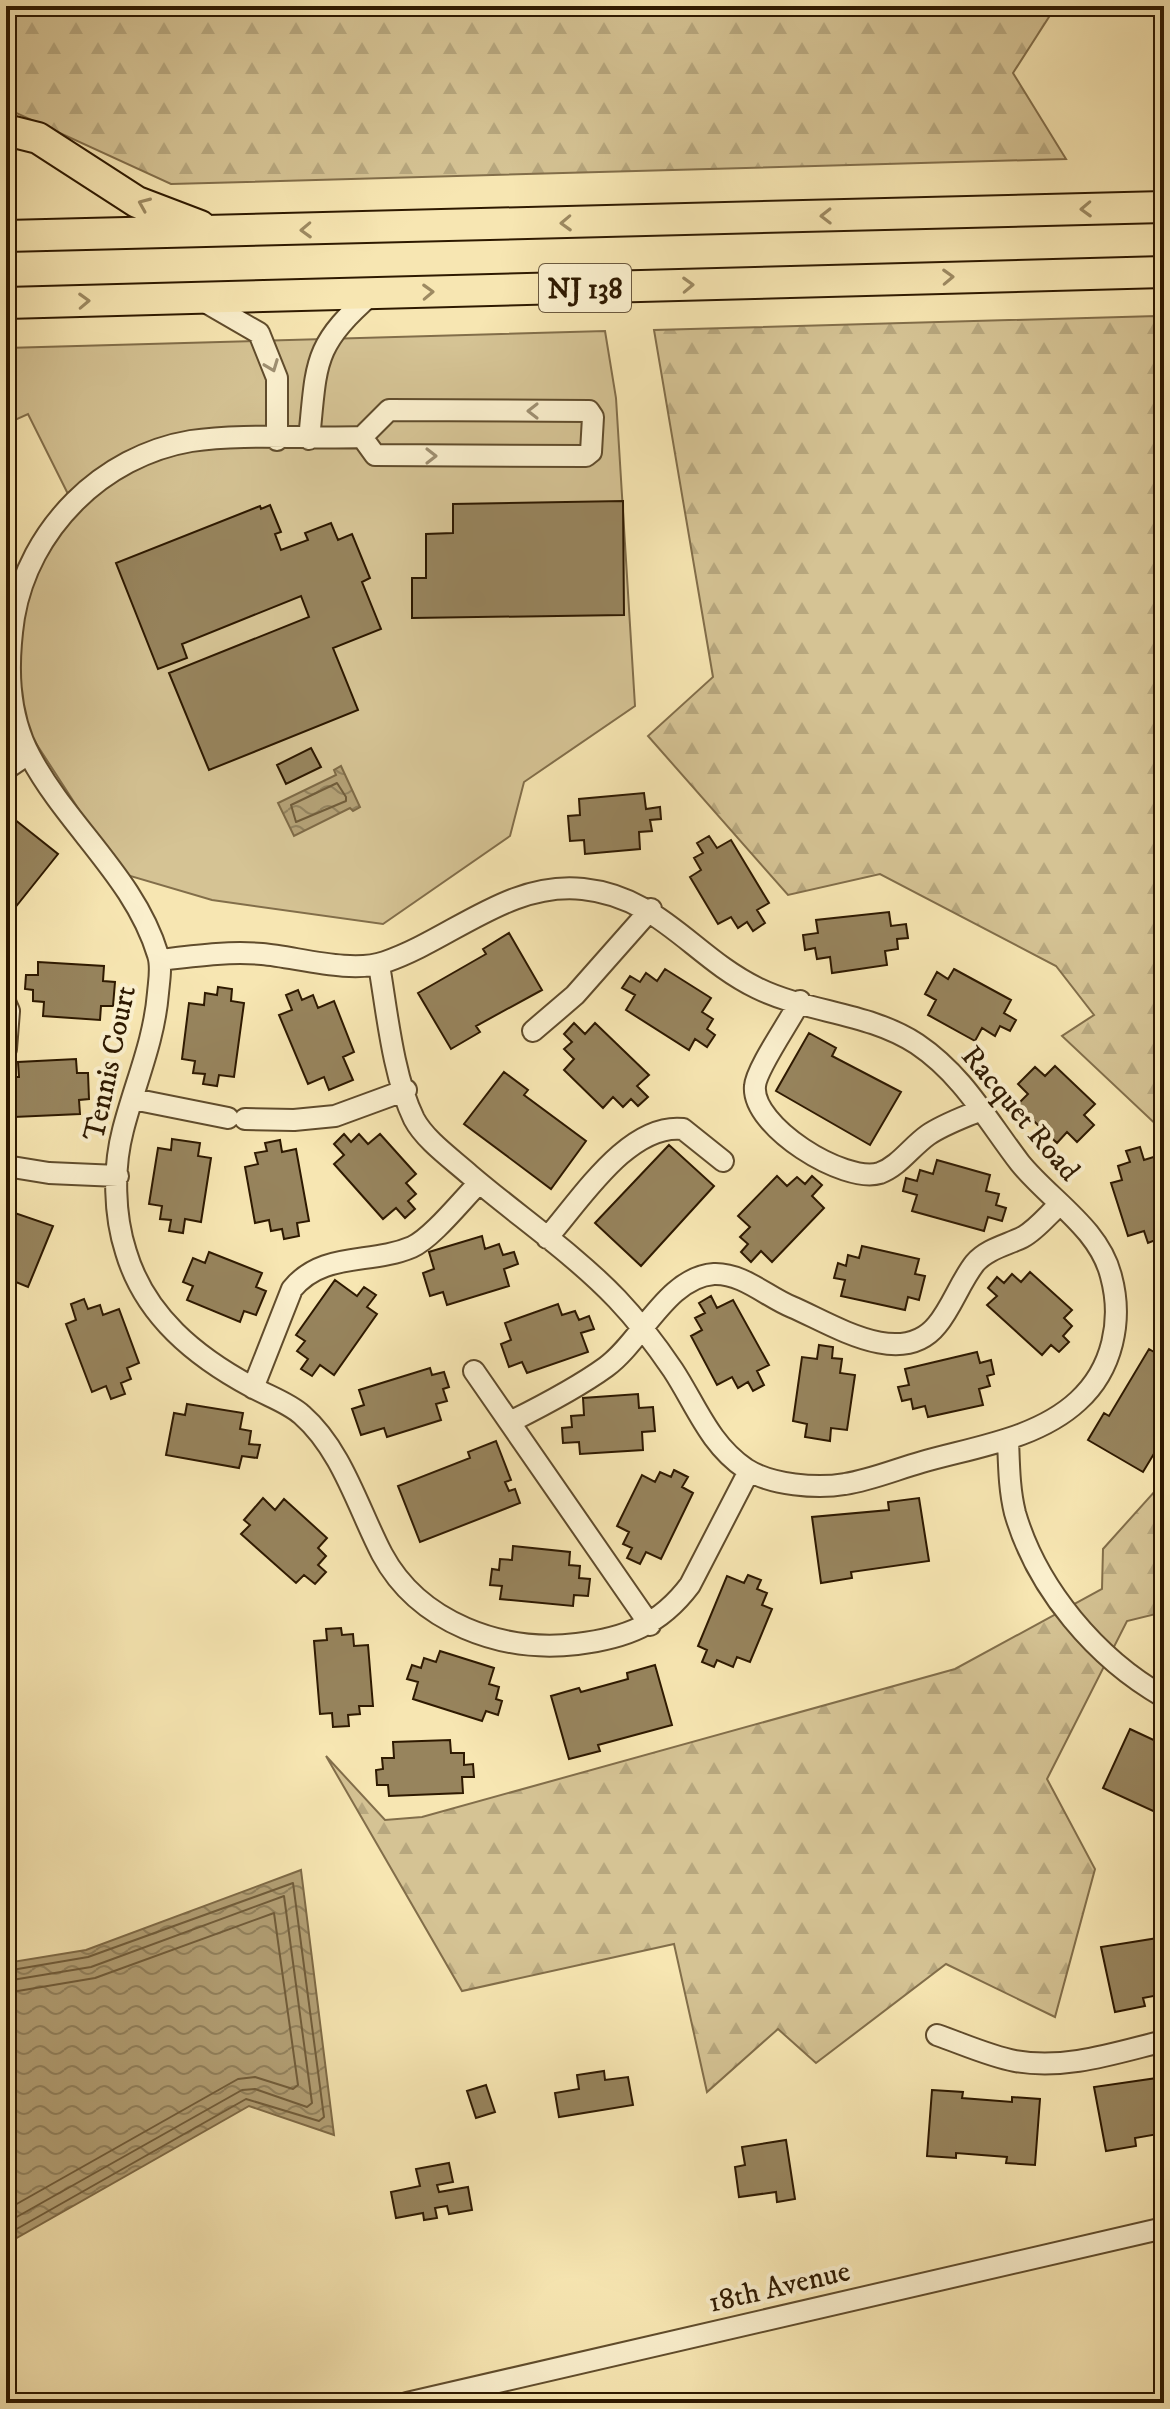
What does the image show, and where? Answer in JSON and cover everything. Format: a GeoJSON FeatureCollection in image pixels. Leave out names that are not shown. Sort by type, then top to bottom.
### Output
{"type":"FeatureCollection","features":[{"type":"Feature","properties":{"kind":"highway"},"geometry":{"type":"LineString","coordinates":[[6,130],[38,138],[137,202],[217,233]]}},
{"type":"Feature","properties":{"kind":"highway","name":"NJ 138"},"geometry":{"type":"LineString","coordinates":[[6,236],[1164,207]]}},
{"type":"Feature","properties":{"kind":"highway","name":"NJ 138"},"geometry":{"type":"LineString","coordinates":[[6,303],[1164,272]]}},
{"type":"Feature","properties":{"kind":"street"},"geometry":{"type":"LineString","coordinates":[[309,439],[317,362],[337,325],[373,293]]}},
{"type":"Feature","properties":{"kind":"street"},"geometry":{"type":"LineString","coordinates":[[197,298],[259,333],[277,378],[277,440]]}},
{"type":"Feature","properties":{"kind":"street"},"geometry":{"type":"LineString","coordinates":[[389,410],[589,411],[593,417],[591,452],[586,456],[375,455],[362,437],[389,410]]}},
{"type":"Feature","properties":{"kind":"street","name":"Tennis Court"},"geometry":{"type":"LineString","coordinates":[[362,437],[187,442],[150,453],[95,483],[61,516],[35,552],[19,589],[9,627],[8,661],[10,690],[28,754],[134,900],[160,960],[156,1017],[120,1143],[117,1212],[133,1271],[149,1301],[189,1348],[253,1388],[300,1412],[322,1438],[384,1558],[412,1594],[433,1612],[483,1635],[541,1645],[611,1640],[650,1625],[677,1602],[690,1585],[749,1471]]}},
{"type":"Feature","properties":{"kind":"street"},"geometry":{"type":"LineString","coordinates":[[6,769],[28,754]]}},
{"type":"Feature","properties":{"kind":"street","name":"Racquet Road"},"geometry":{"type":"LineString","coordinates":[[561,888],[585,889],[612,894],[651,909],[726,970],[762,991],[870,1021],[910,1040],[951,1072],[983,1109],[1021,1163],[1086,1229],[1109,1268],[1117,1310],[1114,1339],[1098,1377],[1073,1406],[1008,1439],[845,1484],[802,1484],[749,1471],[713,1438],[672,1369],[605,1287],[479,1183],[415,1122],[392,1042],[379,965],[527,893],[561,888]]}},
{"type":"Feature","properties":{"kind":"street"},"geometry":{"type":"LineString","coordinates":[[533,1031],[575,995],[651,909]]}},
{"type":"Feature","properties":{"kind":"street"},"geometry":{"type":"LineString","coordinates":[[160,960],[240,953],[379,965]]}},
{"type":"Feature","properties":{"kind":"street"},"geometry":{"type":"LineString","coordinates":[[800,1001],[779,1041],[759,1068],[754,1091],[756,1104],[770,1122],[811,1153],[848,1170],[868,1175],[879,1173],[891,1167],[929,1134],[983,1109]]}},
{"type":"Feature","properties":{"kind":"street"},"geometry":{"type":"LineString","coordinates":[[6,1004],[9,1011],[6,1049]]}},
{"type":"Feature","properties":{"kind":"street"},"geometry":{"type":"LineString","coordinates":[[133,1099],[237,1118],[294,1120],[335,1116],[406,1090]]}},
{"type":"Feature","properties":{"kind":"street"},"geometry":{"type":"LineString","coordinates":[[547,1238],[627,1147],[643,1135],[656,1130],[683,1129],[712,1148],[723,1161]]}},
{"type":"Feature","properties":{"kind":"street"},"geometry":{"type":"LineString","coordinates":[[6,1166],[49,1173],[118,1176]]}},
{"type":"Feature","properties":{"kind":"street"},"geometry":{"type":"LineString","coordinates":[[253,1388],[292,1289],[303,1276],[326,1263],[391,1254],[415,1246],[479,1183]]}},
{"type":"Feature","properties":{"kind":"street"},"geometry":{"type":"LineString","coordinates":[[512,1421],[562,1396],[606,1367],[630,1348],[666,1299],[713,1274],[755,1287],[784,1304],[883,1344],[910,1343],[937,1325],[977,1261],[1025,1236],[1059,1205]]}},
{"type":"Feature","properties":{"kind":"street"},"geometry":{"type":"LineString","coordinates":[[474,1371],[512,1421],[650,1625]]}},
{"type":"Feature","properties":{"kind":"street"},"geometry":{"type":"LineString","coordinates":[[1008,1439],[1015,1510],[1047,1583],[1110,1659],[1136,1682],[1164,1697]]}},
{"type":"Feature","properties":{"kind":"street"},"geometry":{"type":"LineString","coordinates":[[937,2035],[1007,2059],[1045,2064],[1072,2063],[1164,2041]]}},
{"type":"Feature","properties":{"kind":"street","name":"18th Avenue"},"geometry":{"type":"LineString","coordinates":[[407,2403],[1164,2228]]}},
{"type":"Feature","properties":{"kind":"green space"},"geometry":{"type":"Polygon","coordinates":[[[6,6],[1056,6],[1013,73],[1066,159],[171,184],[10,110],[6,112],[6,6]]]}},
{"type":"Feature","properties":{"kind":"green space"},"geometry":{"type":"Polygon","coordinates":[[[1157,316],[1164,322],[1164,1132],[1062,1036],[1094,1015],[1056,966],[880,874],[788,895],[648,736],[713,677],[654,330],[1157,316]]]}},
{"type":"Feature","properties":{"kind":"green space"},"geometry":{"type":"Polygon","coordinates":[[[605,331],[616,398],[635,706],[524,782],[510,836],[383,924],[212,900],[120,873],[15,711],[6,626],[72,502],[28,414],[6,424],[6,348],[605,331]]]}},
{"type":"Feature","properties":{"kind":"green space"},"geometry":{"type":"Polygon","coordinates":[[[1164,1481],[1164,1612],[1127,1621],[1047,1779],[1095,1869],[1055,2017],[946,1964],[816,2063],[778,2029],[707,2092],[674,1944],[462,1991],[326,1756],[385,1820],[422,1817],[955,1669],[1102,1589],[1103,1549],[1164,1481]]]}},
{"type":"Feature","properties":{"kind":"water"},"geometry":{"type":"Polygon","coordinates":[[[341,766],[360,807],[353,811],[350,808],[294,836],[278,803],[336,775],[334,770],[341,766]]]}},
{"type":"Feature","properties":{"kind":"water"},"geometry":{"type":"Polygon","coordinates":[[[301,1870],[334,2135],[249,2106],[6,2244],[6,1963],[86,1950],[301,1870]]]}},
{"type":"Feature","properties":{"kind":"building"},"geometry":{"type":"Polygon","coordinates":[[[623,501],[624,615],[412,618],[412,578],[426,578],[426,534],[453,533],[453,504],[623,501]]]}},
{"type":"Feature","properties":{"kind":"building"},"geometry":{"type":"Polygon","coordinates":[[[270,505],[281,532],[275,534],[281,550],[308,540],[305,533],[331,523],[338,540],[352,534],[370,578],[362,582],[381,629],[333,648],[358,710],[209,770],[169,673],[309,617],[301,596],[182,644],[187,658],[158,669],[116,563],[260,506],[261,509],[270,505]]]}},
{"type":"Feature","properties":{"kind":"building"},"geometry":{"type":"Polygon","coordinates":[[[311,748],[321,767],[286,784],[277,765],[311,748]]]}},
{"type":"Feature","properties":{"kind":"building"},"geometry":{"type":"Polygon","coordinates":[[[644,793],[646,809],[660,807],[661,819],[650,820],[652,831],[639,832],[640,849],[585,854],[584,840],[570,841],[568,816],[580,815],[579,799],[644,793]]]}},
{"type":"Feature","properties":{"kind":"building"},"geometry":{"type":"Polygon","coordinates":[[[9,815],[58,854],[6,919],[6,818],[9,815]]]}},
{"type":"Feature","properties":{"kind":"building"},"geometry":{"type":"Polygon","coordinates":[[[709,836],[717,848],[731,840],[769,903],[757,910],[765,923],[753,931],[747,922],[738,928],[731,917],[718,924],[690,877],[701,870],[694,858],[703,853],[697,843],[709,836]]]}},
{"type":"Feature","properties":{"kind":"building"},"geometry":{"type":"Polygon","coordinates":[[[889,912],[891,926],[906,924],[908,938],[897,939],[898,949],[885,951],[887,965],[832,973],[830,957],[817,959],[815,948],[805,950],[803,935],[818,933],[816,920],[889,912]]]}},
{"type":"Feature","properties":{"kind":"building"},"geometry":{"type":"Polygon","coordinates":[[[509,933],[542,990],[476,1026],[480,1032],[451,1049],[418,993],[486,954],[483,949],[509,933]]]}},
{"type":"Feature","properties":{"kind":"building"},"geometry":{"type":"Polygon","coordinates":[[[38,962],[104,966],[103,981],[115,982],[113,1006],[101,1006],[100,1020],[43,1016],[44,1002],[33,1001],[33,990],[25,989],[26,975],[38,975],[38,962]]]}},
{"type":"Feature","properties":{"kind":"building"},"geometry":{"type":"Polygon","coordinates":[[[665,969],[711,998],[702,1012],[713,1019],[707,1029],[715,1035],[707,1047],[695,1039],[689,1050],[626,1010],[635,995],[622,988],[630,976],[640,982],[646,973],[657,981],[665,969]]]}},
{"type":"Feature","properties":{"kind":"building"},"geometry":{"type":"Polygon","coordinates":[[[954,969],[1011,1000],[1004,1013],[1016,1020],[1010,1031],[1000,1026],[995,1036],[982,1028],[975,1041],[928,1015],[936,1000],[925,994],[937,972],[948,979],[954,969]]]}},
{"type":"Feature","properties":{"kind":"building"},"geometry":{"type":"Polygon","coordinates":[[[218,987],[232,989],[231,1001],[244,1003],[234,1077],[219,1075],[217,1086],[203,1084],[205,1074],[193,1073],[195,1061],[182,1059],[189,1003],[204,1005],[205,993],[217,995],[218,987]]]}},
{"type":"Feature","properties":{"kind":"building"},"geometry":{"type":"Polygon","coordinates":[[[298,990],[302,1000],[313,995],[318,1008],[334,1001],[354,1052],[343,1057],[353,1080],[329,1090],[324,1077],[308,1084],[279,1015],[292,1010],[286,995],[298,990]]]}},
{"type":"Feature","properties":{"kind":"building"},"geometry":{"type":"Polygon","coordinates":[[[574,1023],[585,1034],[595,1023],[649,1075],[637,1086],[648,1097],[638,1106],[631,1099],[623,1107],[613,1097],[603,1108],[564,1070],[574,1059],[564,1049],[572,1042],[564,1034],[574,1023]]]}},
{"type":"Feature","properties":{"kind":"building"},"geometry":{"type":"Polygon","coordinates":[[[809,1033],[836,1048],[832,1056],[901,1092],[870,1145],[776,1091],[809,1033]]]}},
{"type":"Feature","properties":{"kind":"building"},"geometry":{"type":"Polygon","coordinates":[[[76,1059],[77,1073],[88,1073],[89,1099],[79,1100],[80,1114],[14,1117],[13,1104],[6,1104],[7,1077],[19,1077],[18,1062],[76,1059]]]}},
{"type":"Feature","properties":{"kind":"building"},"geometry":{"type":"Polygon","coordinates":[[[1055,1066],[1095,1104],[1084,1115],[1094,1125],[1077,1142],[1067,1132],[1057,1143],[1017,1105],[1028,1094],[1018,1084],[1035,1067],[1045,1076],[1055,1066]]]}},
{"type":"Feature","properties":{"kind":"building"},"geometry":{"type":"Polygon","coordinates":[[[504,1072],[528,1090],[524,1095],[586,1141],[551,1189],[464,1124],[504,1072]]]}},
{"type":"Feature","properties":{"kind":"building"},"geometry":{"type":"Polygon","coordinates":[[[344,1134],[351,1142],[359,1134],[368,1144],[380,1134],[416,1174],[406,1183],[416,1194],[408,1201],[415,1209],[405,1218],[396,1208],[383,1219],[334,1164],[344,1155],[334,1144],[344,1134]]]}},
{"type":"Feature","properties":{"kind":"building"},"geometry":{"type":"Polygon","coordinates":[[[172,1139],[200,1143],[198,1156],[211,1158],[201,1222],[185,1219],[183,1233],[169,1231],[171,1220],[160,1219],[162,1206],[149,1204],[158,1148],[171,1150],[172,1139]]]}},
{"type":"Feature","properties":{"kind":"building"},"geometry":{"type":"Polygon","coordinates":[[[280,1140],[282,1152],[296,1149],[309,1221],[297,1223],[299,1236],[284,1239],[282,1229],[271,1231],[269,1220],[255,1223],[245,1167],[258,1164],[255,1153],[267,1151],[265,1143],[280,1140]]]}},
{"type":"Feature","properties":{"kind":"building"},"geometry":{"type":"Polygon","coordinates":[[[669,1145],[714,1186],[641,1266],[595,1223],[669,1145]]]}},
{"type":"Feature","properties":{"kind":"building"},"geometry":{"type":"Polygon","coordinates":[[[1140,1147],[1144,1160],[1160,1155],[1164,1167],[1162,1249],[1158,1239],[1148,1243],[1144,1231],[1128,1236],[1111,1183],[1122,1180],[1118,1166],[1130,1162],[1126,1151],[1140,1147]]]}},
{"type":"Feature","properties":{"kind":"building"},"geometry":{"type":"Polygon","coordinates":[[[937,1160],[990,1175],[986,1191],[999,1194],[996,1205],[1006,1208],[1002,1221],[988,1217],[984,1231],[912,1211],[917,1195],[903,1191],[906,1178],[917,1181],[920,1170],[933,1174],[937,1160]]]}},
{"type":"Feature","properties":{"kind":"building"},"geometry":{"type":"Polygon","coordinates":[[[777,1176],[787,1186],[797,1177],[805,1184],[812,1176],[822,1185],[812,1196],[824,1208],[772,1262],[761,1251],[751,1262],[741,1252],[748,1244],[740,1237],[750,1227],[738,1216],[777,1176]]]}},
{"type":"Feature","properties":{"kind":"building"},"geometry":{"type":"Polygon","coordinates":[[[6,1210],[53,1226],[28,1287],[6,1278],[6,1210]]]}},
{"type":"Feature","properties":{"kind":"building"},"geometry":{"type":"Polygon","coordinates":[[[482,1236],[485,1249],[499,1244],[503,1255],[514,1252],[518,1264],[504,1269],[509,1286],[447,1305],[443,1292],[430,1296],[423,1273],[434,1269],[429,1252],[482,1236]]]}},
{"type":"Feature","properties":{"kind":"building"},"geometry":{"type":"Polygon","coordinates":[[[862,1246],[919,1259],[915,1274],[925,1276],[919,1300],[908,1297],[905,1310],[841,1296],[845,1280],[834,1278],[838,1263],[846,1266],[848,1255],[859,1258],[862,1246]]]}},
{"type":"Feature","properties":{"kind":"building"},"geometry":{"type":"Polygon","coordinates":[[[209,1252],[262,1273],[256,1287],[266,1291],[256,1315],[244,1311],[240,1322],[187,1300],[193,1286],[183,1282],[193,1258],[205,1263],[209,1252]]]}},
{"type":"Feature","properties":{"kind":"building"},"geometry":{"type":"Polygon","coordinates":[[[1030,1272],[1072,1310],[1064,1318],[1072,1326],[1063,1336],[1069,1342],[1059,1352],[1051,1345],[1042,1355],[987,1305],[997,1296],[988,1288],[997,1277],[1004,1283],[1012,1274],[1021,1282],[1030,1272]]]}},
{"type":"Feature","properties":{"kind":"building"},"geometry":{"type":"Polygon","coordinates":[[[335,1280],[357,1296],[364,1287],[376,1295],[367,1307],[377,1314],[334,1375],[320,1365],[312,1376],[301,1369],[308,1359],[297,1351],[305,1341],[296,1335],[335,1280]]]}},
{"type":"Feature","properties":{"kind":"building"},"geometry":{"type":"Polygon","coordinates":[[[711,1296],[717,1308],[733,1300],[769,1365],[757,1371],[764,1385],[753,1391],[748,1382],[738,1388],[732,1377],[717,1385],[691,1336],[702,1330],[695,1318],[705,1313],[699,1303],[711,1296]]]}},
{"type":"Feature","properties":{"kind":"building"},"geometry":{"type":"Polygon","coordinates":[[[84,1299],[88,1309],[100,1305],[103,1315],[119,1309],[139,1363],[127,1368],[131,1379],[121,1383],[125,1394],[111,1399],[106,1386],[92,1392],[66,1324],[76,1320],[71,1304],[84,1299]]]}},
{"type":"Feature","properties":{"kind":"building"},"geometry":{"type":"Polygon","coordinates":[[[558,1304],[562,1315],[575,1311],[579,1320],[589,1316],[594,1329],[581,1333],[588,1352],[527,1373],[522,1362],[509,1367],[501,1344],[511,1340],[505,1323],[558,1304]]]}},
{"type":"Feature","properties":{"kind":"building"},"geometry":{"type":"Polygon","coordinates":[[[819,1345],[833,1347],[832,1358],[842,1359],[840,1373],[855,1375],[847,1430],[831,1428],[830,1441],[805,1437],[807,1424],[793,1421],[802,1357],[817,1359],[819,1345]]]}},
{"type":"Feature","properties":{"kind":"building"},"geometry":{"type":"Polygon","coordinates":[[[1149,1349],[1164,1358],[1164,1437],[1143,1472],[1088,1440],[1104,1413],[1109,1416],[1149,1349]]]}},
{"type":"Feature","properties":{"kind":"building"},"geometry":{"type":"Polygon","coordinates":[[[977,1352],[980,1363],[991,1360],[994,1374],[987,1376],[990,1386],[979,1389],[983,1405],[928,1417],[925,1406],[913,1409],[911,1399],[902,1401],[898,1387],[909,1385],[905,1369],[977,1352]]]}},
{"type":"Feature","properties":{"kind":"building"},"geometry":{"type":"Polygon","coordinates":[[[430,1368],[432,1375],[444,1372],[449,1387],[443,1389],[447,1401],[436,1404],[441,1420],[387,1437],[384,1428],[361,1435],[352,1409],[364,1405],[359,1390],[430,1368]]]}},
{"type":"Feature","properties":{"kind":"building"},"geometry":{"type":"Polygon","coordinates":[[[638,1394],[639,1408],[653,1407],[655,1431],[642,1432],[643,1450],[580,1454],[579,1442],[563,1443],[562,1428],[572,1427],[571,1416],[584,1415],[583,1398],[638,1394]]]}},
{"type":"Feature","properties":{"kind":"building"},"geometry":{"type":"Polygon","coordinates":[[[187,1404],[243,1413],[240,1429],[251,1431],[249,1444],[260,1445],[257,1458],[242,1456],[239,1468],[166,1455],[174,1413],[185,1415],[187,1404]]]}},
{"type":"Feature","properties":{"kind":"building"},"geometry":{"type":"Polygon","coordinates":[[[496,1441],[511,1480],[505,1482],[509,1491],[515,1489],[520,1503],[420,1542],[398,1486],[470,1458],[468,1452],[496,1441]]]}},
{"type":"Feature","properties":{"kind":"building"},"geometry":{"type":"Polygon","coordinates":[[[674,1470],[688,1477],[682,1487],[693,1493],[661,1559],[646,1552],[640,1564],[627,1558],[632,1548],[623,1544],[629,1532],[617,1526],[642,1475],[655,1482],[660,1472],[671,1477],[674,1470]]]}},
{"type":"Feature","properties":{"kind":"building"},"geometry":{"type":"Polygon","coordinates":[[[263,1498],[275,1510],[284,1499],[327,1538],[318,1548],[326,1556],[318,1565],[326,1572],[315,1584],[304,1575],[296,1583],[241,1534],[250,1525],[244,1520],[263,1498]]]}},
{"type":"Feature","properties":{"kind":"building"},"geometry":{"type":"Polygon","coordinates":[[[919,1498],[929,1561],[851,1572],[852,1578],[821,1583],[812,1517],[889,1510],[888,1502],[919,1498]]]}},
{"type":"Feature","properties":{"kind":"building"},"geometry":{"type":"Polygon","coordinates":[[[513,1546],[570,1552],[569,1565],[580,1566],[579,1578],[590,1579],[588,1596],[574,1595],[573,1606],[500,1599],[502,1586],[490,1585],[492,1569],[499,1570],[500,1559],[512,1560],[513,1546]]]}},
{"type":"Feature","properties":{"kind":"building"},"geometry":{"type":"Polygon","coordinates":[[[748,1575],[761,1580],[757,1589],[767,1593],[762,1605],[772,1609],[750,1662],[737,1657],[733,1667],[717,1660],[714,1667],[702,1662],[707,1650],[698,1646],[727,1576],[744,1583],[748,1575]]]}},
{"type":"Feature","properties":{"kind":"building"},"geometry":{"type":"Polygon","coordinates":[[[341,1628],[342,1635],[353,1634],[354,1646],[368,1645],[373,1706],[359,1706],[360,1714],[348,1715],[349,1726],[333,1727],[332,1713],[320,1714],[314,1641],[327,1640],[326,1629],[341,1628]]]}},
{"type":"Feature","properties":{"kind":"building"},"geometry":{"type":"Polygon","coordinates":[[[440,1651],[494,1668],[489,1684],[499,1687],[496,1699],[502,1701],[498,1715],[486,1711],[482,1721],[413,1699],[418,1682],[407,1679],[412,1665],[421,1668],[424,1658],[436,1662],[440,1651]]]}},
{"type":"Feature","properties":{"kind":"building"},"geometry":{"type":"Polygon","coordinates":[[[655,1665],[672,1725],[598,1745],[600,1751],[569,1759],[551,1696],[579,1688],[581,1692],[628,1679],[627,1673],[655,1665]]]}},
{"type":"Feature","properties":{"kind":"building"},"geometry":{"type":"Polygon","coordinates":[[[1130,1729],[1158,1742],[1155,1748],[1164,1752],[1164,1816],[1103,1788],[1130,1729]]]}},
{"type":"Feature","properties":{"kind":"building"},"geometry":{"type":"Polygon","coordinates":[[[450,1740],[451,1753],[464,1753],[464,1765],[473,1764],[474,1777],[462,1777],[463,1793],[389,1796],[388,1785],[377,1785],[376,1770],[383,1769],[382,1758],[394,1758],[393,1742],[450,1740]]]}},
{"type":"Feature","properties":{"kind":"building"},"geometry":{"type":"Polygon","coordinates":[[[1164,1937],[1164,1994],[1143,1998],[1145,2006],[1115,2012],[1101,1947],[1164,1937]]]}},
{"type":"Feature","properties":{"kind":"building"},"geometry":{"type":"Polygon","coordinates":[[[604,2071],[605,2080],[628,2077],[633,2105],[559,2117],[555,2093],[579,2089],[577,2075],[604,2071]]]}},
{"type":"Feature","properties":{"kind":"building"},"geometry":{"type":"Polygon","coordinates":[[[1164,2077],[1164,2133],[1135,2138],[1136,2146],[1106,2151],[1094,2087],[1164,2077]]]}},
{"type":"Feature","properties":{"kind":"building"},"geometry":{"type":"Polygon","coordinates":[[[486,2085],[495,2112],[476,2118],[467,2091],[486,2085]]]}},
{"type":"Feature","properties":{"kind":"building"},"geometry":{"type":"Polygon","coordinates":[[[932,2090],[963,2092],[962,2098],[1012,2102],[1012,2097],[1040,2099],[1035,2165],[1006,2163],[1007,2157],[956,2153],[956,2158],[927,2156],[932,2090]]]}},
{"type":"Feature","properties":{"kind":"building"},"geometry":{"type":"Polygon","coordinates":[[[786,2140],[795,2199],[777,2202],[776,2192],[739,2197],[735,2167],[745,2165],[742,2147],[786,2140]]]}},
{"type":"Feature","properties":{"kind":"building"},"geometry":{"type":"Polygon","coordinates":[[[449,2163],[453,2182],[437,2185],[439,2192],[468,2187],[472,2210],[449,2214],[447,2206],[435,2208],[437,2218],[424,2220],[423,2213],[396,2218],[391,2192],[420,2186],[416,2169],[449,2163]]]}}]}
